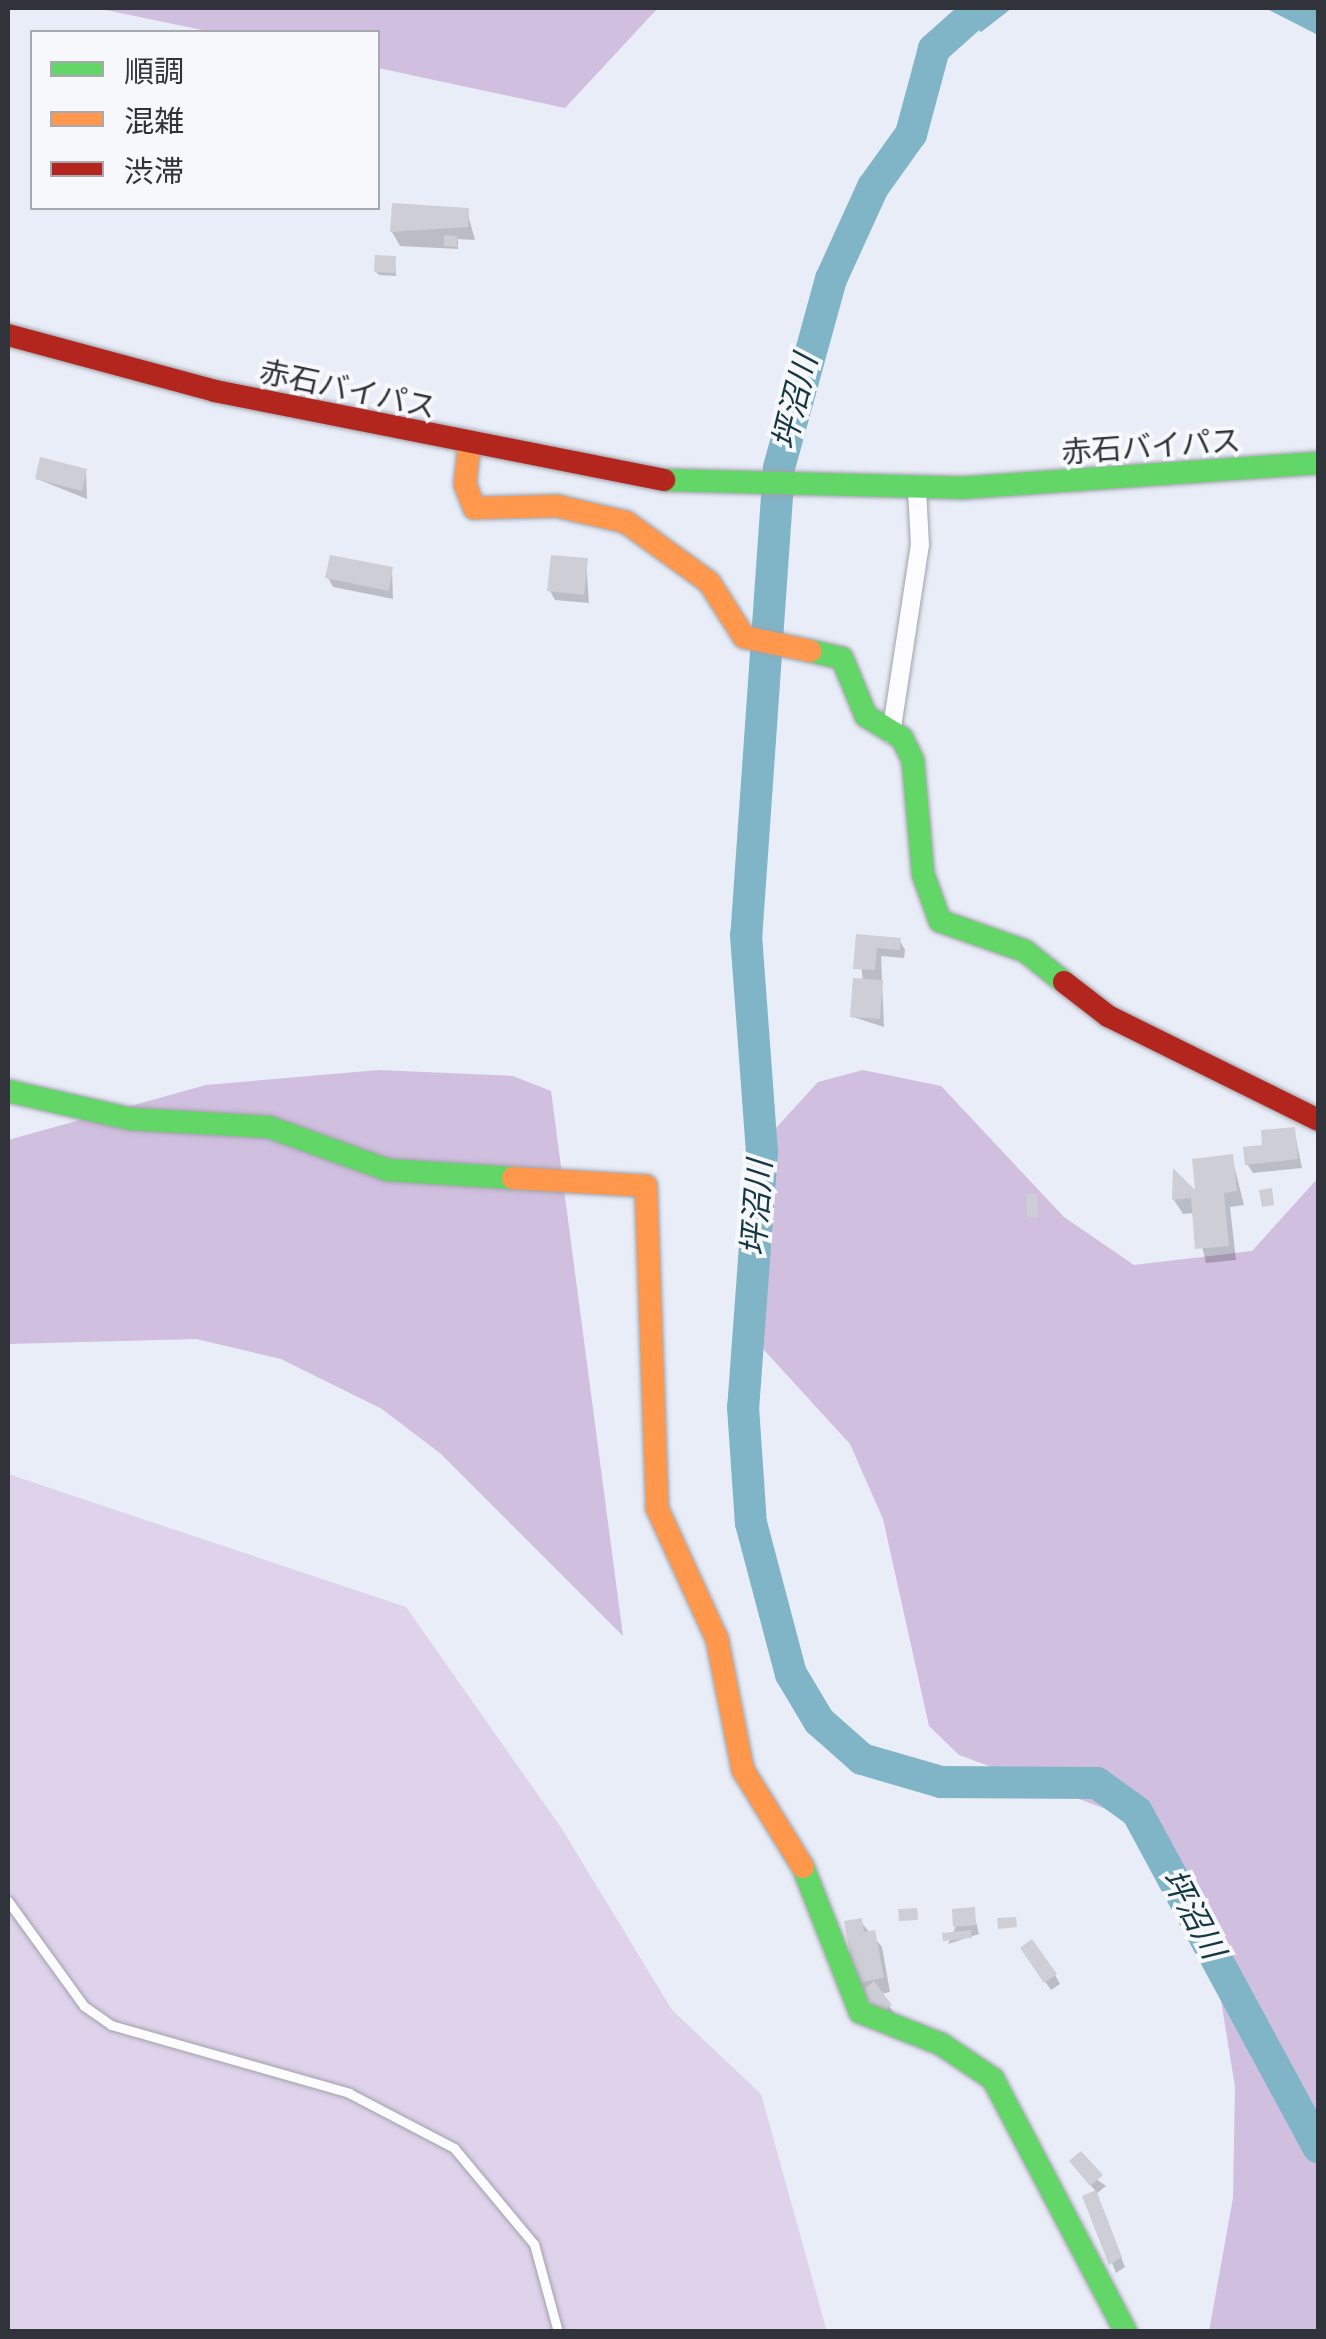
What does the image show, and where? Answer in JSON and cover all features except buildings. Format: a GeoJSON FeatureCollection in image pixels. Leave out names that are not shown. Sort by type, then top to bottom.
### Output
{"type":"FeatureCollection","features":[{"type":"Feature","properties":{"kind":"main road","name":"赤石バイパス"},"geometry":{"type":"LineString","coordinates":[[8,334],[470,447],[679,483],[917,489],[1318,463]]}},
{"type":"Feature","properties":{"kind":"main road"},"geometry":{"type":"LineString","coordinates":[[470,447],[465,484],[474,508],[557,506],[626,522],[709,582],[744,637],[823,647],[842,658],[866,716],[892,734],[913,761],[923,874],[940,921],[1025,951],[1108,1016],[1318,1120]]}},
{"type":"Feature","properties":{"kind":"main road"},"geometry":{"type":"LineString","coordinates":[[8,1091],[130,1119],[269,1127],[388,1170],[646,1186],[656,1508],[717,1639],[743,1770],[814,1886],[860,2012],[942,2044],[993,2079],[1126,2332]]}},
{"type":"Feature","properties":{"kind":"street"},"geometry":{"type":"LineString","coordinates":[[892,734],[920,544],[917,489]]}},
{"type":"Feature","properties":{"kind":"lane"},"geometry":{"type":"LineString","coordinates":[[8,1901],[84,2006],[110,2024],[349,2093],[454,2148],[534,2244],[558,2332]]}},
{"type":"Feature","properties":{"kind":"shaded area"},"geometry":{"type":"Polygon","coordinates":[[[96,8],[658,8],[565,108],[380,68],[380,30],[202,30],[96,8]]]}},
{"type":"Feature","properties":{"kind":"shaded area"},"geometry":{"type":"Polygon","coordinates":[[[379,1070],[513,1076],[551,1091],[623,1636],[441,1454],[382,1409],[281,1359],[196,1339],[8,1344],[8,1140],[206,1085],[379,1070]]]}},
{"type":"Feature","properties":{"kind":"shaded area"},"geometry":{"type":"Polygon","coordinates":[[[863,1070],[941,1086],[1064,1217],[1134,1265],[1252,1251],[1318,1178],[1318,2331],[1209,2331],[1233,2198],[1235,2087],[1207,1913],[1171,1847],[1117,1813],[959,1755],[929,1726],[883,1519],[850,1444],[753,1338],[739,1227],[776,1128],[818,1082],[863,1070]]]}},
{"type":"Feature","properties":{"kind":"shaded area"},"geometry":{"type":"Polygon","coordinates":[[[8,1474],[406,1607],[562,1829],[672,2010],[761,2094],[827,2332],[8,2332],[8,1474]]]}},
{"type":"Feature","properties":{"kind":"water"},"geometry":{"type":"Polygon","coordinates":[[[955,8],[1012,8],[981,32],[955,8]]]}},
{"type":"Feature","properties":{"kind":"water"},"geometry":{"type":"Polygon","coordinates":[[[1265,8],[1318,8],[1318,35],[1265,8]]]}},
{"type":"Feature","properties":{"kind":"waterway","name":"坪沼川"},"geometry":{"type":"LineString","coordinates":[[980,8],[934,49],[911,134],[873,187],[831,279],[779,468],[746,935],[762,1151],[743,1407],[751,1523],[791,1674],[819,1721],[862,1759],[941,1782],[1097,1783],[1137,1812],[1318,2147]]}},
{"type":"Feature","properties":{"kind":"traffic: fast"},"geometry":{"type":"LineString","coordinates":[[664,480],[961,488],[1318,463]]}},
{"type":"Feature","properties":{"kind":"traffic: fast"},"geometry":{"type":"LineString","coordinates":[[811,651],[842,658],[866,716],[902,738],[913,761],[923,874],[940,921],[1025,951],[1064,982]]}},
{"type":"Feature","properties":{"kind":"traffic: fast"},"geometry":{"type":"LineString","coordinates":[[8,1091],[131,1119],[269,1127],[388,1170],[513,1178]]}},
{"type":"Feature","properties":{"kind":"traffic: fast"},"geometry":{"type":"LineString","coordinates":[[803,1867],[860,2012],[941,2044],[993,2079],[1126,2332]]}},
{"type":"Feature","properties":{"kind":"traffic: slow"},"geometry":{"type":"LineString","coordinates":[[469,447],[465,484],[474,508],[557,506],[626,522],[709,582],[744,637],[811,651]]}},
{"type":"Feature","properties":{"kind":"traffic: slow"},"geometry":{"type":"LineString","coordinates":[[513,1178],[646,1186],[657,1508],[717,1639],[743,1770],[803,1867]]}},
{"type":"Feature","properties":{"kind":"traffic: jam"},"geometry":{"type":"LineString","coordinates":[[8,335],[215,391],[664,480]]}},
{"type":"Feature","properties":{"kind":"traffic: jam"},"geometry":{"type":"LineString","coordinates":[[1064,982],[1108,1016],[1318,1120]]}}]}
